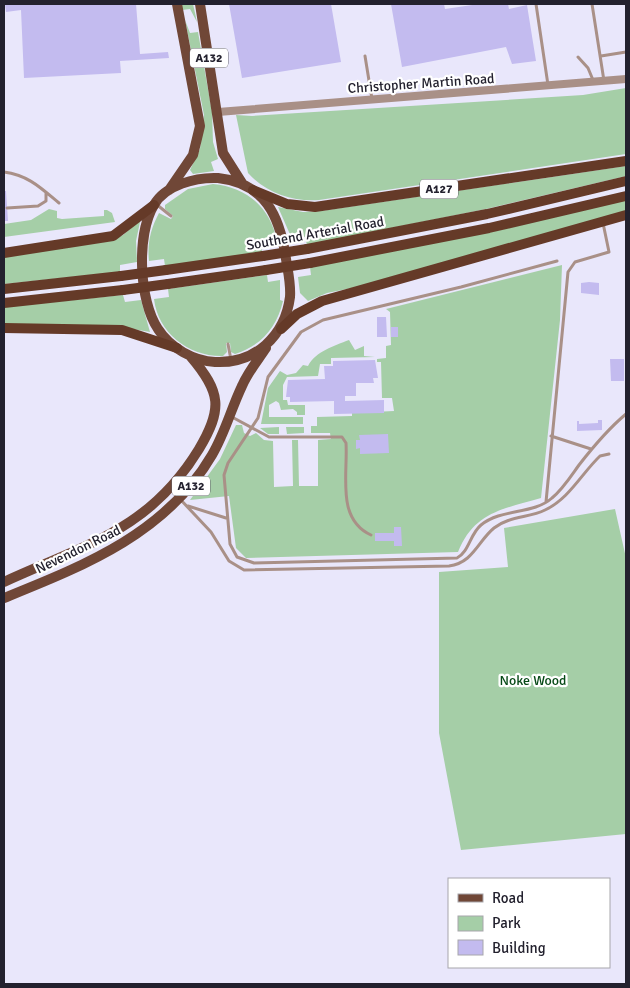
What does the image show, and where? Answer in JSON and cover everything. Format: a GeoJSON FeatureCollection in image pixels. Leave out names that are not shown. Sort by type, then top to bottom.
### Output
{"type":"FeatureCollection","features":[{"type":"Feature","properties":{"kind":"highway","name":"A127"},"geometry":{"type":"LineString","coordinates":[[253,190],[287,204],[315,207],[626,161]]}},
{"type":"Feature","properties":{"kind":"highway","name":"Southend Arterial Road"},"geometry":{"type":"LineString","coordinates":[[4,289],[121,276],[307,249],[488,214],[626,181]]}},
{"type":"Feature","properties":{"kind":"highway","name":"Southend Arterial Road"},"geometry":{"type":"LineString","coordinates":[[4,303],[123,290],[310,263],[480,230],[626,196]]}},
{"type":"Feature","properties":{"kind":"highway"},"geometry":{"type":"LineString","coordinates":[[4,253],[113,236],[154,204]]}},
{"type":"Feature","properties":{"kind":"highway"},"geometry":{"type":"LineString","coordinates":[[280,329],[297,314],[322,302],[626,215]]}},
{"type":"Feature","properties":{"kind":"highway"},"geometry":{"type":"LineString","coordinates":[[4,328],[122,330],[177,348]]}},
{"type":"Feature","properties":{"kind":"main road","name":"A132"},"geometry":{"type":"LineString","coordinates":[[168,191],[201,179],[218,178],[242,183],[253,190],[269,206],[276,218],[285,252],[290,292],[280,329],[271,341],[250,356],[231,361],[209,362],[191,357],[177,348],[159,331],[151,314],[147,298],[142,242],[154,204],[168,191],[193,155],[200,126],[177,4]]}},
{"type":"Feature","properties":{"kind":"main road","name":"A132"},"geometry":{"type":"LineString","coordinates":[[200,4],[223,153],[242,183]]}},
{"type":"Feature","properties":{"kind":"main road","name":"Nevendon Road"},"geometry":{"type":"LineString","coordinates":[[4,598],[117,547],[183,502],[208,461],[246,377],[271,341]]}},
{"type":"Feature","properties":{"kind":"main road","name":"Nevendon Road"},"geometry":{"type":"LineString","coordinates":[[4,582],[111,535],[143,514],[175,483],[209,431],[215,407],[215,393],[210,380],[191,357]]}},
{"type":"Feature","properties":{"kind":"street","name":"Christopher Martin Road"},"geometry":{"type":"LineString","coordinates":[[218,112],[626,79]]}},
{"type":"Feature","properties":{"kind":"lane"},"geometry":{"type":"LineString","coordinates":[[536,4],[548,86]]}},
{"type":"Feature","properties":{"kind":"lane"},"geometry":{"type":"LineString","coordinates":[[592,4],[604,82]]}},
{"type":"Feature","properties":{"kind":"lane"},"geometry":{"type":"LineString","coordinates":[[601,56],[626,52]]}},
{"type":"Feature","properties":{"kind":"lane"},"geometry":{"type":"LineString","coordinates":[[365,56],[372,100]]}},
{"type":"Feature","properties":{"kind":"lane"},"geometry":{"type":"LineString","coordinates":[[578,57],[588,68],[594,83]]}},
{"type":"Feature","properties":{"kind":"lane"},"geometry":{"type":"LineString","coordinates":[[4,172],[26,177],[59,203]]}},
{"type":"Feature","properties":{"kind":"lane"},"geometry":{"type":"LineString","coordinates":[[7,208],[38,206],[46,201],[46,192]]}},
{"type":"Feature","properties":{"kind":"lane"},"geometry":{"type":"LineString","coordinates":[[154,204],[171,216]]}},
{"type":"Feature","properties":{"kind":"lane"},"geometry":{"type":"LineString","coordinates":[[546,502],[568,272],[575,262],[609,252],[603,222]]}},
{"type":"Feature","properties":{"kind":"lane"},"geometry":{"type":"LineString","coordinates":[[557,261],[461,288],[353,312],[311,325],[296,338],[268,377],[260,412],[225,469],[223,484],[226,518],[232,550],[237,557],[248,563],[445,560],[456,558],[464,553],[472,534],[487,521],[501,514],[546,502],[558,492],[591,449],[626,414]]}},
{"type":"Feature","properties":{"kind":"lane"},"geometry":{"type":"LineString","coordinates":[[228,344],[231,361]]}},
{"type":"Feature","properties":{"kind":"lane"},"geometry":{"type":"LineString","coordinates":[[230,416],[269,437],[342,437],[346,443],[347,500],[350,516],[358,527],[371,535]]}},
{"type":"Feature","properties":{"kind":"lane"},"geometry":{"type":"LineString","coordinates":[[551,436],[591,449]]}},
{"type":"Feature","properties":{"kind":"lane"},"geometry":{"type":"LineString","coordinates":[[183,502],[211,532],[229,561],[244,570],[260,572],[455,566],[472,556],[488,534],[499,524],[537,513],[552,506],[574,486],[600,456],[609,454]]}},
{"type":"Feature","properties":{"kind":"lane"},"geometry":{"type":"LineString","coordinates":[[183,502],[226,518]]}},
{"type":"Feature","properties":{"kind":"green space"},"geometry":{"type":"Polygon","coordinates":[[[182,4],[193,4],[197,22],[190,9],[182,10],[182,4]]]}},
{"type":"Feature","properties":{"kind":"green space"},"geometry":{"type":"Polygon","coordinates":[[[185,20],[190,33],[198,32],[212,112],[213,142],[218,159],[211,162],[214,171],[193,174],[190,170],[200,149],[204,115],[185,20]]]}},
{"type":"Feature","properties":{"kind":"green space"},"geometry":{"type":"Polygon","coordinates":[[[626,88],[626,154],[319,200],[290,198],[281,195],[263,186],[248,173],[236,115],[252,116],[583,95],[626,88]]]}},
{"type":"Feature","properties":{"kind":"green space"},"geometry":{"type":"Polygon","coordinates":[[[626,166],[626,176],[622,177],[486,209],[307,245],[305,237],[292,239],[278,207],[303,212],[321,211],[626,166]]]}},
{"type":"Feature","properties":{"kind":"green space"},"geometry":{"type":"Polygon","coordinates":[[[213,184],[237,190],[255,201],[269,219],[277,242],[261,244],[262,252],[165,266],[164,259],[149,261],[150,236],[159,213],[171,219],[173,216],[165,209],[165,205],[188,189],[213,184]]]}},
{"type":"Feature","properties":{"kind":"green space"},"geometry":{"type":"Polygon","coordinates":[[[626,200],[626,211],[362,286],[327,293],[308,301],[300,293],[298,277],[311,275],[310,267],[500,230],[626,200]]]}},
{"type":"Feature","properties":{"kind":"green space"},"geometry":{"type":"Polygon","coordinates":[[[49,209],[57,211],[57,218],[62,219],[104,216],[104,210],[107,210],[112,213],[115,222],[4,237],[4,224],[31,220],[49,209]]]}},
{"type":"Feature","properties":{"kind":"green space"},"geometry":{"type":"Polygon","coordinates":[[[140,222],[136,241],[137,262],[120,265],[120,272],[4,284],[4,257],[110,241],[123,235],[140,222]]]}},
{"type":"Feature","properties":{"kind":"green space"},"geometry":{"type":"Polygon","coordinates":[[[562,265],[560,320],[541,498],[502,509],[481,520],[472,528],[458,552],[246,558],[236,548],[229,496],[190,500],[220,459],[236,425],[242,425],[244,433],[250,436],[256,433],[264,440],[273,441],[274,487],[293,486],[292,440],[298,440],[299,486],[318,486],[318,440],[331,439],[330,433],[311,433],[311,426],[317,426],[317,417],[352,416],[352,413],[394,411],[392,398],[382,398],[381,362],[377,362],[377,359],[386,358],[386,346],[391,345],[390,312],[386,309],[562,265]]]}},
{"type":"Feature","properties":{"kind":"green space"},"geometry":{"type":"Polygon","coordinates":[[[267,275],[268,282],[280,280],[280,300],[283,301],[277,319],[260,341],[235,354],[231,352],[230,343],[226,343],[227,352],[223,356],[198,352],[187,347],[177,341],[169,332],[157,311],[154,299],[169,297],[168,289],[267,275]]]}},
{"type":"Feature","properties":{"kind":"green space"},"geometry":{"type":"Polygon","coordinates":[[[123,295],[125,302],[141,300],[150,332],[109,325],[4,325],[4,307],[123,295]]]}},
{"type":"Feature","properties":{"kind":"green space"},"geometry":{"type":"Polygon","coordinates":[[[349,340],[355,350],[364,346],[364,356],[375,357],[331,358],[331,364],[320,364],[318,376],[287,377],[283,385],[283,400],[287,400],[288,405],[305,405],[305,415],[297,415],[297,412],[293,409],[281,410],[279,403],[276,401],[269,405],[269,417],[303,417],[303,424],[261,424],[268,388],[280,371],[287,375],[296,373],[303,365],[308,366],[316,356],[349,340]]]}},
{"type":"Feature","properties":{"kind":"green space"},"geometry":{"type":"Polygon","coordinates":[[[279,427],[279,434],[268,434],[260,428],[279,427]]]}},
{"type":"Feature","properties":{"kind":"green space"},"geometry":{"type":"Polygon","coordinates":[[[286,427],[304,427],[304,433],[287,434],[286,427]]]}},
{"type":"Feature","properties":{"kind":"green space","name":"Noke Wood"},"geometry":{"type":"Polygon","coordinates":[[[615,509],[626,558],[626,834],[461,850],[439,733],[439,572],[508,567],[504,528],[615,509]]]}},
{"type":"Feature","properties":{"kind":"building"},"geometry":{"type":"Polygon","coordinates":[[[5,4],[136,4],[140,54],[168,52],[169,58],[120,61],[121,73],[24,78],[21,10],[6,12],[5,4]]]}},
{"type":"Feature","properties":{"kind":"building"},"geometry":{"type":"Polygon","coordinates":[[[229,4],[331,4],[341,62],[242,78],[229,4]]]}},
{"type":"Feature","properties":{"kind":"building"},"geometry":{"type":"Polygon","coordinates":[[[391,4],[444,4],[445,9],[479,4],[508,4],[509,9],[527,5],[536,61],[512,64],[506,47],[402,67],[391,4]]]}},
{"type":"Feature","properties":{"kind":"building"},"geometry":{"type":"Polygon","coordinates":[[[4,191],[6,191],[8,221],[4,221],[4,191]]]}},
{"type":"Feature","properties":{"kind":"building"},"geometry":{"type":"Polygon","coordinates":[[[581,283],[599,283],[599,295],[581,293],[581,283]]]}},
{"type":"Feature","properties":{"kind":"building"},"geometry":{"type":"Polygon","coordinates":[[[377,317],[386,317],[387,337],[377,337],[377,317]]]}},
{"type":"Feature","properties":{"kind":"building"},"geometry":{"type":"Polygon","coordinates":[[[391,327],[398,327],[398,337],[391,337],[391,327]]]}},
{"type":"Feature","properties":{"kind":"building"},"geometry":{"type":"Polygon","coordinates":[[[610,359],[624,359],[624,381],[611,381],[610,359]]]}},
{"type":"Feature","properties":{"kind":"building"},"geometry":{"type":"Polygon","coordinates":[[[375,360],[378,378],[373,378],[374,383],[356,383],[356,396],[345,396],[345,401],[384,400],[384,413],[334,414],[334,401],[290,402],[290,397],[286,397],[288,380],[325,379],[324,366],[333,366],[333,361],[375,360]]]}},
{"type":"Feature","properties":{"kind":"building"},"geometry":{"type":"Polygon","coordinates":[[[598,420],[602,420],[602,430],[577,431],[577,421],[579,421],[579,424],[598,423],[598,420]]]}},
{"type":"Feature","properties":{"kind":"building"},"geometry":{"type":"Polygon","coordinates":[[[388,434],[389,453],[360,454],[360,448],[356,449],[356,440],[360,440],[359,435],[388,434]]]}},
{"type":"Feature","properties":{"kind":"building"},"geometry":{"type":"Polygon","coordinates":[[[394,527],[401,527],[402,546],[394,546],[394,541],[375,541],[375,533],[394,533],[394,527]]]}}]}
